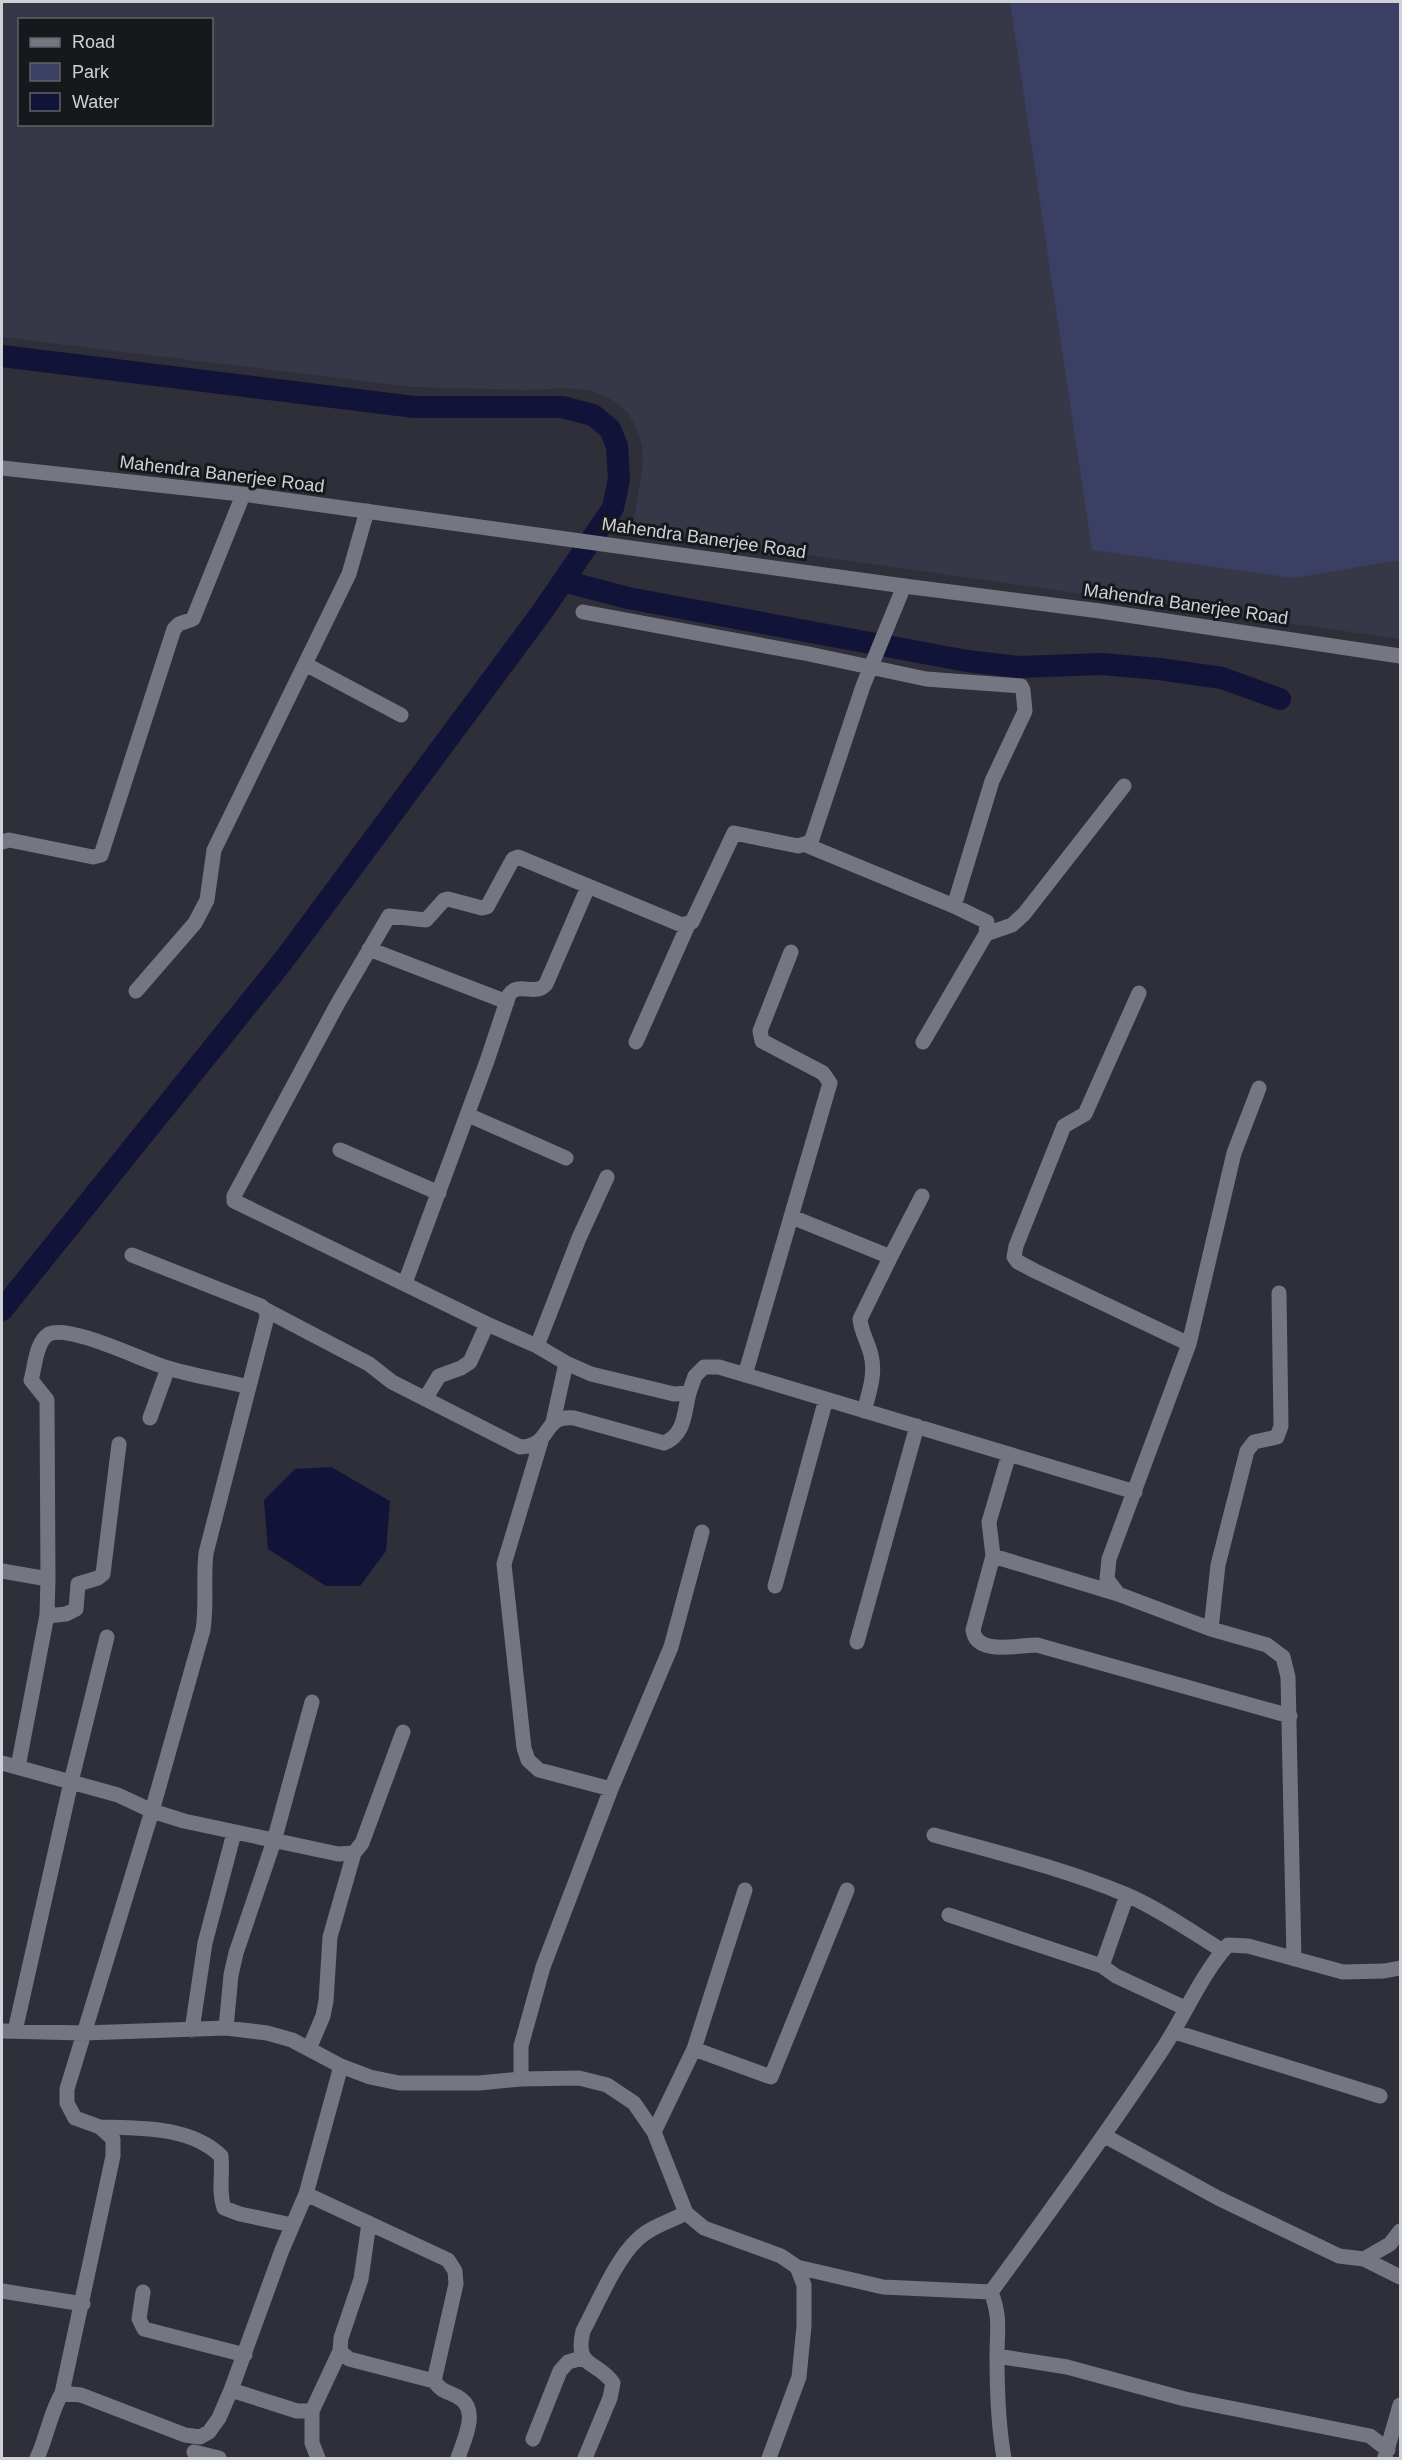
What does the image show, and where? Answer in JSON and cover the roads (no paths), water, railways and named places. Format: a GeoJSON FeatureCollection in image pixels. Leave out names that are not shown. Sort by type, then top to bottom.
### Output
{"type":"FeatureCollection","features":[{"type":"Feature","properties":{"kind":"street","name":"Mahendra Banerjee Road"},"geometry":{"type":"LineString","coordinates":[[2,468],[367,511],[1100,611],[1401,656]]}},
{"type":"Feature","properties":{"kind":"street"},"geometry":{"type":"LineString","coordinates":[[2,842],[9,840],[93,857],[100,855],[174,629],[179,624],[193,619],[243,495]]}},
{"type":"Feature","properties":{"kind":"street"},"geometry":{"type":"LineString","coordinates":[[136,991],[187,934],[207,900],[214,850],[349,574],[367,511]]}},
{"type":"Feature","properties":{"kind":"street"},"geometry":{"type":"LineString","coordinates":[[806,845],[814,836],[872,664],[904,586]]}},
{"type":"Feature","properties":{"kind":"street"},"geometry":{"type":"LineString","coordinates":[[583,612],[669,630],[872,664],[926,679],[1021,686],[1025,711],[992,781],[954,906]]}},
{"type":"Feature","properties":{"kind":"street"},"geometry":{"type":"LineString","coordinates":[[305,664],[401,715]]}},
{"type":"Feature","properties":{"kind":"street"},"geometry":{"type":"LineString","coordinates":[[986,934],[1012,925],[1024,914],[1124,786]]}},
{"type":"Feature","properties":{"kind":"street"},"geometry":{"type":"LineString","coordinates":[[636,1042],[688,925],[692,922],[734,833],[798,846],[806,845],[954,906],[987,922],[986,934],[923,1042]]}},
{"type":"Feature","properties":{"kind":"street"},"geometry":{"type":"LineString","coordinates":[[688,925],[682,925],[518,857],[513,859],[487,907],[482,908],[448,899],[426,920],[389,916],[285,1099],[234,1196],[234,1201],[537,1346],[566,1364],[591,1374],[674,1394],[689,1393]]}},
{"type":"Feature","properties":{"kind":"street"},"geometry":{"type":"LineString","coordinates":[[405,1283],[512,990],[538,990],[546,984],[588,887]]}},
{"type":"Feature","properties":{"kind":"street"},"geometry":{"type":"LineString","coordinates":[[369,949],[507,1002]]}},
{"type":"Feature","properties":{"kind":"street"},"geometry":{"type":"LineString","coordinates":[[745,1375],[830,1083],[823,1073],[762,1041],[760,1037],[760,1031],[791,952]]}},
{"type":"Feature","properties":{"kind":"street"},"geometry":{"type":"LineString","coordinates":[[1139,993],[1085,1114],[1064,1126],[1014,1257],[1018,1262],[1189,1344]]}},
{"type":"Feature","properties":{"kind":"street"},"geometry":{"type":"LineString","coordinates":[[1118,1594],[1107,1579],[1109,1559],[1189,1344],[1234,1153],[1259,1088]]}},
{"type":"Feature","properties":{"kind":"street"},"geometry":{"type":"LineString","coordinates":[[468,1115],[566,1158]]}},
{"type":"Feature","properties":{"kind":"street"},"geometry":{"type":"LineString","coordinates":[[340,1150],[439,1193]]}},
{"type":"Feature","properties":{"kind":"street"},"geometry":{"type":"LineString","coordinates":[[537,1346],[579,1239],[607,1178]]}},
{"type":"Feature","properties":{"kind":"street"},"geometry":{"type":"LineString","coordinates":[[864,1410],[873,1376],[873,1362],[861,1329],[860,1318],[922,1196]]}},
{"type":"Feature","properties":{"kind":"street"},"geometry":{"type":"LineString","coordinates":[[792,1217],[884,1256],[892,1254]]}},
{"type":"Feature","properties":{"kind":"street"},"geometry":{"type":"LineString","coordinates":[[132,1255],[266,1310],[364,1361],[392,1382],[520,1448],[532,1447],[541,1441]]}},
{"type":"Feature","properties":{"kind":"street"},"geometry":{"type":"LineString","coordinates":[[1211,1629],[1218,1565],[1247,1451],[1254,1442],[1277,1437],[1281,1426],[1278,1293]]}},
{"type":"Feature","properties":{"kind":"street"},"geometry":{"type":"LineString","coordinates":[[266,1310],[267,1317],[206,1553],[203,1579],[207,1605],[203,1630],[152,1811],[67,2089],[67,2103],[75,2118],[100,2127],[147,2128],[167,2131],[209,2145],[221,2156],[220,2196],[224,2208],[240,2214],[292,2225]]}},
{"type":"Feature","properties":{"kind":"street"},"geometry":{"type":"LineString","coordinates":[[425,1399],[439,1376],[470,1362],[487,1324]]}},
{"type":"Feature","properties":{"kind":"street"},"geometry":{"type":"LineString","coordinates":[[18,1767],[47,1616],[46,1400],[32,1380],[40,1343],[48,1334],[59,1332],[77,1334],[168,1368],[249,1387]]}},
{"type":"Feature","properties":{"kind":"street"},"geometry":{"type":"LineString","coordinates":[[566,1364],[553,1422],[541,1441],[504,1564],[524,1748],[528,1760],[539,1770],[611,1789]]}},
{"type":"Feature","properties":{"kind":"street"},"geometry":{"type":"LineString","coordinates":[[553,1422],[562,1417],[574,1418],[663,1443],[673,1440],[679,1434],[695,1376],[704,1367],[719,1367],[1135,1492]]}},
{"type":"Feature","properties":{"kind":"street"},"geometry":{"type":"LineString","coordinates":[[150,1418],[168,1368]]}},
{"type":"Feature","properties":{"kind":"street"},"geometry":{"type":"LineString","coordinates":[[775,1586],[826,1399]]}},
{"type":"Feature","properties":{"kind":"street"},"geometry":{"type":"LineString","coordinates":[[857,1642],[917,1426]]}},
{"type":"Feature","properties":{"kind":"street"},"geometry":{"type":"LineString","coordinates":[[47,1616],[66,1614],[76,1610],[78,1584],[98,1578],[103,1574],[119,1444]]}},
{"type":"Feature","properties":{"kind":"street"},"geometry":{"type":"LineString","coordinates":[[1009,1454],[989,1522],[993,1556],[973,1630],[978,1642],[995,1647],[1037,1645],[1290,1716]]}},
{"type":"Feature","properties":{"kind":"street"},"geometry":{"type":"LineString","coordinates":[[521,2079],[521,2046],[543,1967],[611,1789],[671,1647],[702,1532]]}},
{"type":"Feature","properties":{"kind":"street"},"geometry":{"type":"LineString","coordinates":[[993,1556],[1118,1594],[1211,1629],[1268,1645],[1282,1657],[1288,1677],[1290,1716],[1294,1959]]}},
{"type":"Feature","properties":{"kind":"street"},"geometry":{"type":"LineString","coordinates":[[2,1571],[48,1579]]}},
{"type":"Feature","properties":{"kind":"street"},"geometry":{"type":"LineString","coordinates":[[107,1637],[8,2031],[84,2033],[226,2028],[267,2033],[292,2040],[341,2066],[369,2077],[399,2083],[479,2084],[521,2079],[579,2078],[608,2085],[634,2103],[654,2132],[686,2214],[704,2228],[781,2256],[797,2267],[883,2287],[991,2292]]}},
{"type":"Feature","properties":{"kind":"street"},"geometry":{"type":"LineString","coordinates":[[226,2028],[231,1975],[236,1953],[274,1841],[312,1702]]}},
{"type":"Feature","properties":{"kind":"street"},"geometry":{"type":"LineString","coordinates":[[309,2049],[323,2016],[330,1937],[354,1853],[362,1843],[403,1732]]}},
{"type":"Feature","properties":{"kind":"street"},"geometry":{"type":"LineString","coordinates":[[2,1763],[118,1796],[152,1811],[234,1833],[338,1854],[354,1853]]}},
{"type":"Feature","properties":{"kind":"street"},"geometry":{"type":"LineString","coordinates":[[192,2030],[205,1943],[234,1833]]}},
{"type":"Feature","properties":{"kind":"street"},"geometry":{"type":"LineString","coordinates":[[934,1835],[1047,1867],[1127,1895],[1154,1908],[1223,1951]]}},
{"type":"Feature","properties":{"kind":"street"},"geometry":{"type":"LineString","coordinates":[[654,2132],[694,2049],[745,1890]]}},
{"type":"Feature","properties":{"kind":"street"},"geometry":{"type":"LineString","coordinates":[[694,2049],[771,2077],[847,1890]]}},
{"type":"Feature","properties":{"kind":"street"},"geometry":{"type":"LineString","coordinates":[[1102,1966],[1127,1895]]}},
{"type":"Feature","properties":{"kind":"street"},"geometry":{"type":"LineString","coordinates":[[949,1915],[1102,1966],[1116,1976],[1185,2008]]}},
{"type":"Feature","properties":{"kind":"street"},"geometry":{"type":"LineString","coordinates":[[991,2292],[1105,2136],[1175,2032],[1185,2008],[1228,1945],[1248,1946],[1343,1972],[1384,1971],[1401,1968]]}},
{"type":"Feature","properties":{"kind":"street"},"geometry":{"type":"LineString","coordinates":[[1175,2032],[1380,2096]]}},
{"type":"Feature","properties":{"kind":"street"},"geometry":{"type":"LineString","coordinates":[[62,2393],[81,2395],[185,2435],[200,2437],[209,2432],[219,2418],[231,2390],[292,2225],[306,2194],[341,2066]]}},
{"type":"Feature","properties":{"kind":"street"},"geometry":{"type":"LineString","coordinates":[[37,2458],[46,2439],[55,2405],[62,2393],[113,2156],[113,2139],[100,2127]]}},
{"type":"Feature","properties":{"kind":"street"},"geometry":{"type":"LineString","coordinates":[[1105,2136],[1218,2198],[1339,2256],[1364,2259],[1401,2277]]}},
{"type":"Feature","properties":{"kind":"street"},"geometry":{"type":"LineString","coordinates":[[306,2194],[448,2260],[455,2271],[456,2284],[434,2381]]}},
{"type":"Feature","properties":{"kind":"street"},"geometry":{"type":"LineString","coordinates":[[585,2458],[614,2383],[607,2374],[590,2366],[582,2358],[580,2344],[583,2331],[626,2253],[638,2239],[652,2229],[686,2214]]}},
{"type":"Feature","properties":{"kind":"street"},"geometry":{"type":"LineString","coordinates":[[318,2458],[312,2443],[312,2411],[340,2351],[341,2338],[361,2279],[369,2223]]}},
{"type":"Feature","properties":{"kind":"street"},"geometry":{"type":"LineString","coordinates":[[1364,2259],[1390,2244],[1401,2231]]}},
{"type":"Feature","properties":{"kind":"street"},"geometry":{"type":"LineString","coordinates":[[769,2458],[799,2377],[804,2326],[804,2285],[797,2267]]}},
{"type":"Feature","properties":{"kind":"street"},"geometry":{"type":"LineString","coordinates":[[2,2291],[82,2304]]}},
{"type":"Feature","properties":{"kind":"street"},"geometry":{"type":"LineString","coordinates":[[143,2292],[139,2319],[144,2329],[245,2355]]}},
{"type":"Feature","properties":{"kind":"street"},"geometry":{"type":"LineString","coordinates":[[991,2292],[999,2310],[997,2356],[999,2428],[1004,2458]]}},
{"type":"Feature","properties":{"kind":"street"},"geometry":{"type":"LineString","coordinates":[[340,2351],[349,2359],[434,2381],[440,2390],[462,2400],[469,2411],[469,2423],[458,2458]]}},
{"type":"Feature","properties":{"kind":"street"},"geometry":{"type":"LineString","coordinates":[[997,2356],[1067,2367],[1185,2399],[1370,2436],[1386,2454]]}},
{"type":"Feature","properties":{"kind":"street"},"geometry":{"type":"LineString","coordinates":[[533,2439],[560,2371],[568,2362],[582,2358]]}},
{"type":"Feature","properties":{"kind":"street"},"geometry":{"type":"LineString","coordinates":[[231,2390],[297,2411],[312,2411]]}},
{"type":"Feature","properties":{"kind":"street"},"geometry":{"type":"LineString","coordinates":[[1386,2454],[1401,2405]]}},
{"type":"Feature","properties":{"kind":"street"},"geometry":{"type":"LineString","coordinates":[[200,2437],[193,2455],[219,2458]]}},
{"type":"Feature","properties":{"kind":"water"},"geometry":{"type":"Polygon","coordinates":[[[331,1467],[390,1501],[386,1551],[360,1586],[326,1586],[268,1549],[264,1500],[295,1469],[331,1467]]]}},
{"type":"Feature","properties":{"kind":"waterway"},"geometry":{"type":"LineString","coordinates":[[2,356],[414,407],[562,407],[593,415],[610,429],[617,446],[619,479],[613,508],[542,612],[283,961],[2,1310]]}},
{"type":"Feature","properties":{"kind":"waterway"},"geometry":{"type":"LineString","coordinates":[[563,581],[628,598],[967,661],[1019,667],[1102,664],[1159,669],[1222,678],[1280,699]]}}]}
